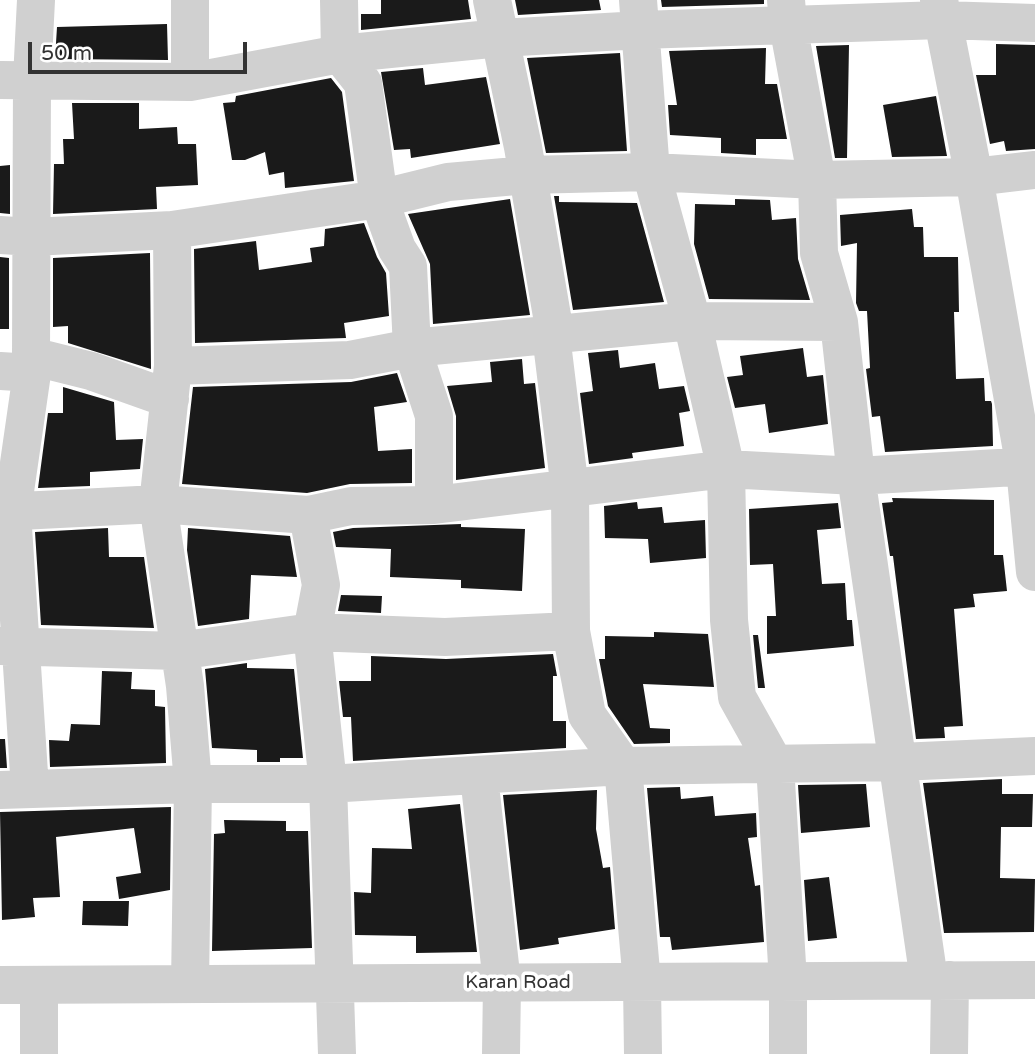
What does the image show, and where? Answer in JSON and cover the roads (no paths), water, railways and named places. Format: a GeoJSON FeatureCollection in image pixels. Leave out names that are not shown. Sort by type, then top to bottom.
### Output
{"type":"FeatureCollection","features":[{"type":"Feature","properties":{"kind":"street"},"geometry":{"type":"LineString","coordinates":[[36,0],[16,80],[16,236],[21,367],[6,512],[15,789],[193,784],[328,784],[623,766],[899,762],[1035,756]]}},
{"type":"Feature","properties":{"kind":"street"},"geometry":{"type":"LineString","coordinates":[[190,0],[190,82]]}},
{"type":"Feature","properties":{"kind":"street"},"geometry":{"type":"LineString","coordinates":[[339,0],[340,54],[363,83],[379,199],[397,249],[408,266],[411,348],[434,416],[434,505]]}},
{"type":"Feature","properties":{"kind":"street"},"geometry":{"type":"LineString","coordinates":[[492,0],[552,316],[551,335],[569,490],[571,631],[587,715],[623,766],[642,983],[643,1054]]}},
{"type":"Feature","properties":{"kind":"street"},"geometry":{"type":"LineString","coordinates":[[16,80],[190,82],[340,54],[500,38],[639,15],[940,10],[1035,23]]}},
{"type":"Feature","properties":{"kind":"street"},"geometry":{"type":"LineString","coordinates":[[940,10],[1030,467],[1035,572]]}},
{"type":"Feature","properties":{"kind":"street"},"geometry":{"type":"LineString","coordinates":[[787,13],[817,180],[819,253],[839,322],[856,476],[899,762],[939,980],[949,1054]]}},
{"type":"Feature","properties":{"kind":"street"},"geometry":{"type":"LineString","coordinates":[[639,15],[651,172],[692,321],[726,470],[729,620],[737,697],[775,765],[788,981],[788,1054]]}},
{"type":"Feature","properties":{"kind":"street"},"geometry":{"type":"LineString","coordinates":[[16,236],[173,230],[379,199],[448,182],[527,175],[651,172],[817,180],[974,177],[1035,170]]}},
{"type":"Feature","properties":{"kind":"street"},"geometry":{"type":"LineString","coordinates":[[173,230],[172,382],[158,504],[185,686],[193,784],[190,984]]}},
{"type":"Feature","properties":{"kind":"street"},"geometry":{"type":"LineString","coordinates":[[21,367],[91,371],[172,382],[350,360],[411,348],[692,321],[839,322]]}},
{"type":"Feature","properties":{"kind":"street"},"geometry":{"type":"LineString","coordinates":[[6,512],[158,504],[308,515],[351,506],[434,505],[726,470],[856,476],[1030,467]]}},
{"type":"Feature","properties":{"kind":"street"},"geometry":{"type":"LineString","coordinates":[[308,515],[321,585],[312,632],[328,784],[337,1054]]}},
{"type":"Feature","properties":{"kind":"street"},"geometry":{"type":"LineString","coordinates":[[10,645],[178,651],[312,632],[444,636],[571,631]]}},
{"type":"Feature","properties":{"kind":"street"},"geometry":{"type":"LineString","coordinates":[[479,776],[502,983],[500,1054]]}},
{"type":"Feature","properties":{"kind":"street","name":"Karan Road"},"geometry":{"type":"LineString","coordinates":[[0,985],[1035,980]]}},
{"type":"Feature","properties":{"kind":"street"},"geometry":{"type":"LineString","coordinates":[[39,985],[39,1054]]}}]}
